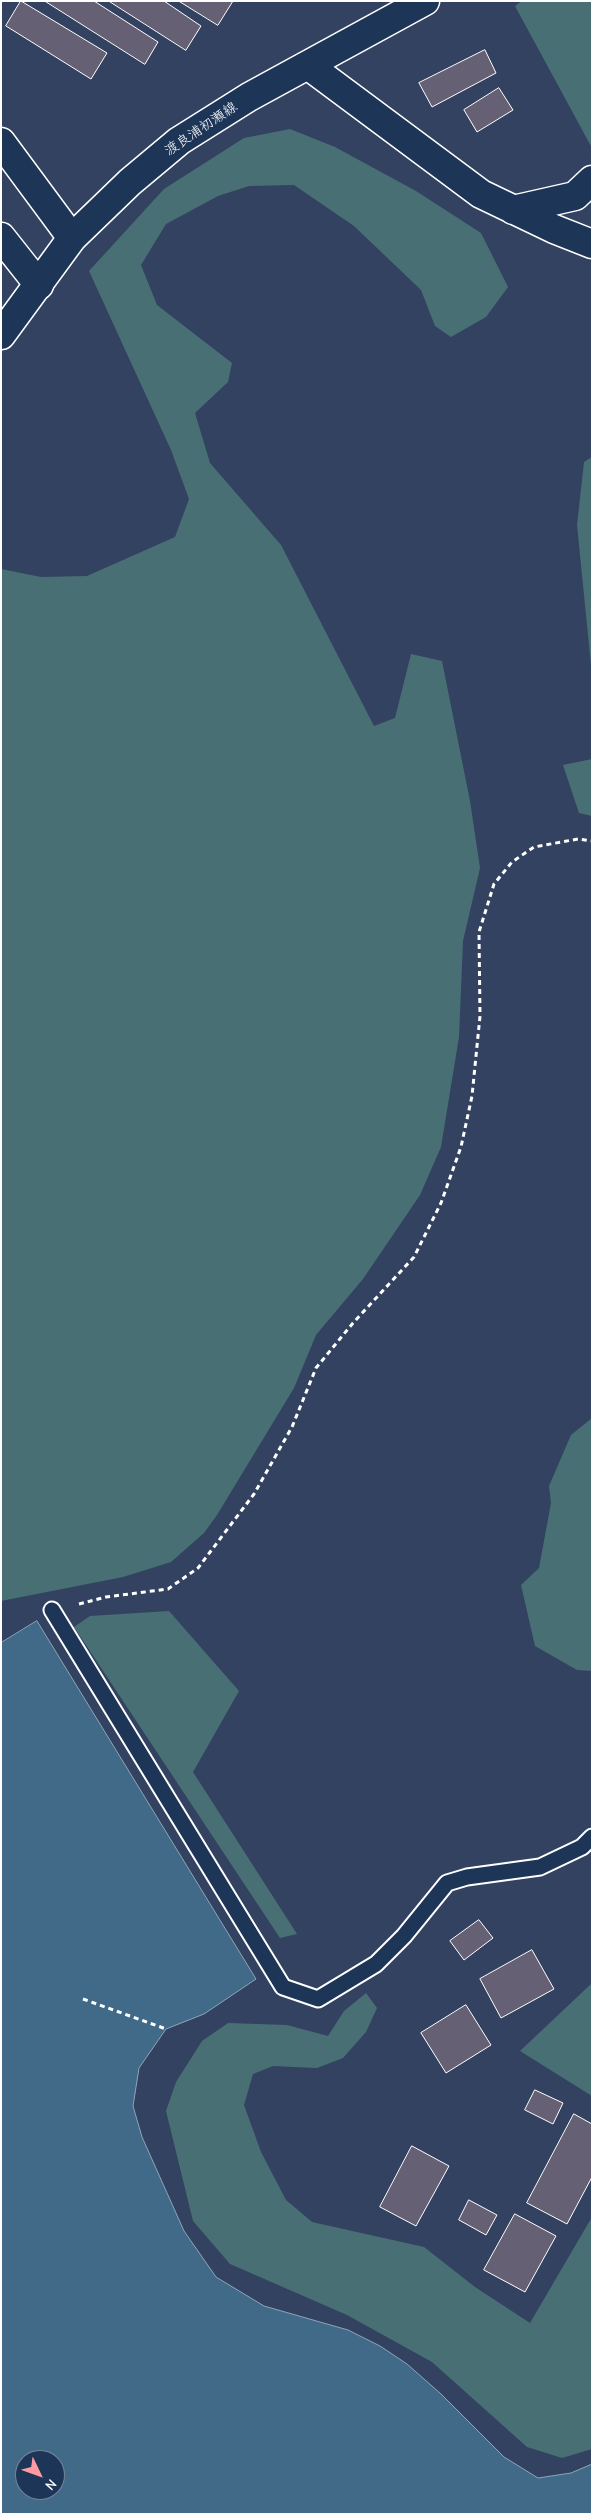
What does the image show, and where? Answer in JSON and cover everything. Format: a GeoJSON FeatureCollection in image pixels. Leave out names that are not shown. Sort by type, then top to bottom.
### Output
{"type":"FeatureCollection","features":[{"type":"Feature","properties":{"kind":"street","name":"渡良浦初瀬線"},"geometry":{"type":"LineString","coordinates":[[1,334],[72,238],[130,182],[179,141],[249,97],[309,66],[425,1]]}},
{"type":"Feature","properties":{"kind":"street"},"geometry":{"type":"LineString","coordinates":[[309,66],[481,194],[592,244]]}},
{"type":"Feature","properties":{"kind":"street"},"geometry":{"type":"LineString","coordinates":[[1,142],[72,238]]}},
{"type":"Feature","properties":{"kind":"street"},"geometry":{"type":"LineString","coordinates":[[513,210],[575,196],[592,180]]}},
{"type":"Feature","properties":{"kind":"street"},"geometry":{"type":"LineString","coordinates":[[1,237],[39,285]]}},
{"type":"Feature","properties":{"kind":"lane"},"geometry":{"type":"LineString","coordinates":[[52,1610],[283,1987],[318,1999],[376,1964],[404,1936],[447,1884],[467,1877],[540,1867],[582,1848],[592,1837]]}},
{"type":"Feature","properties":{"kind":"path"},"geometry":{"type":"LineString","coordinates":[[52,1610],[106,1598],[168,1589],[198,1568],[254,1494],[292,1427],[316,1368],[353,1323],[414,1257],[441,1203],[461,1147],[472,1096],[480,1016],[479,932],[494,884],[512,862],[534,847],[578,839],[592,841]]}},
{"type":"Feature","properties":{"kind":"path"},"geometry":{"type":"LineString","coordinates":[[83,2000],[166,2029]]}},
{"type":"Feature","properties":{"kind":"green space"},"geometry":{"type":"Polygon","coordinates":[[[522,1],[592,1],[592,148],[515,6],[522,1]]]}},
{"type":"Feature","properties":{"kind":"green space"},"geometry":{"type":"Polygon","coordinates":[[[290,129],[335,147],[416,191],[481,233],[508,287],[486,317],[451,337],[435,326],[421,290],[354,226],[294,185],[249,186],[218,196],[166,224],[141,265],[157,305],[232,363],[228,382],[195,413],[210,463],[281,545],[374,726],[395,718],[411,654],[442,661],[470,801],[480,868],[463,941],[459,1037],[441,1147],[420,1195],[363,1279],[316,1335],[294,1388],[217,1515],[204,1533],[171,1562],[123,1577],[1,1601],[1,569],[41,577],[87,576],[175,537],[189,499],[171,450],[89,271],[164,189],[244,138],[290,129]]]}},
{"type":"Feature","properties":{"kind":"green space"},"geometry":{"type":"Polygon","coordinates":[[[592,457],[592,675],[577,525],[584,462],[592,457]]]}},
{"type":"Feature","properties":{"kind":"green space"},"geometry":{"type":"Polygon","coordinates":[[[592,759],[592,816],[579,813],[563,765],[592,759]]]}},
{"type":"Feature","properties":{"kind":"green space"},"geometry":{"type":"Polygon","coordinates":[[[592,1418],[592,1671],[577,1670],[535,1646],[521,1585],[539,1568],[551,1503],[549,1486],[571,1435],[592,1418]]]}},
{"type":"Feature","properties":{"kind":"green space"},"geometry":{"type":"Polygon","coordinates":[[[169,1611],[239,1691],[193,1772],[297,1934],[280,1938],[74,1627],[90,1616],[169,1611]]]}},
{"type":"Feature","properties":{"kind":"green space"},"geometry":{"type":"Polygon","coordinates":[[[592,1983],[592,2096],[520,2051],[592,1983]]]}},
{"type":"Feature","properties":{"kind":"green space"},"geometry":{"type":"Polygon","coordinates":[[[366,1993],[377,2008],[366,2032],[343,2058],[317,2068],[273,2066],[253,2074],[244,2105],[261,2152],[286,2200],[312,2222],[424,2247],[475,2287],[530,2323],[592,2217],[592,2449],[562,2458],[527,2447],[432,2362],[347,2315],[230,2264],[193,2221],[166,2111],[176,2082],[202,2041],[228,2023],[287,2025],[328,2036],[344,2011],[366,1993]]]}},
{"type":"Feature","properties":{"kind":"water"},"geometry":{"type":"Polygon","coordinates":[[[37,1621],[256,1979],[204,2014],[166,2029],[139,2068],[133,2106],[142,2137],[184,2231],[216,2277],[264,2306],[348,2330],[380,2346],[407,2364],[441,2394],[504,2457],[538,2478],[571,2473],[592,2464],[592,2514],[1,2514],[1,1643],[37,1621]]]}},
{"type":"Feature","properties":{"kind":"building"},"geometry":{"type":"Polygon","coordinates":[[[21,1],[107,53],[91,79],[6,26],[21,1]]]}},
{"type":"Feature","properties":{"kind":"building"},"geometry":{"type":"Polygon","coordinates":[[[45,1],[94,1],[158,42],[145,64],[45,1]]]}},
{"type":"Feature","properties":{"kind":"building"},"geometry":{"type":"Polygon","coordinates":[[[109,1],[164,1],[201,26],[186,50],[109,1]]]}},
{"type":"Feature","properties":{"kind":"building"},"geometry":{"type":"Polygon","coordinates":[[[179,1],[233,1],[218,25],[179,1]]]}},
{"type":"Feature","properties":{"kind":"building"},"geometry":{"type":"Polygon","coordinates":[[[485,50],[496,73],[432,107],[419,83],[485,50]]]}},
{"type":"Feature","properties":{"kind":"building"},"geometry":{"type":"Polygon","coordinates":[[[499,88],[513,110],[477,132],[464,110],[499,88]]]}},
{"type":"Feature","properties":{"kind":"building"},"geometry":{"type":"Polygon","coordinates":[[[479,1920],[493,1938],[464,1960],[450,1941],[479,1920]]]}},
{"type":"Feature","properties":{"kind":"building"},"geometry":{"type":"Polygon","coordinates":[[[532,1950],[554,1989],[501,2018],[480,1979],[532,1950]]]}},
{"type":"Feature","properties":{"kind":"building"},"geometry":{"type":"Polygon","coordinates":[[[466,2005],[491,2045],[446,2073],[421,2033],[466,2005]]]}},
{"type":"Feature","properties":{"kind":"building"},"geometry":{"type":"Polygon","coordinates":[[[535,2090],[563,2103],[553,2124],[525,2110],[535,2090]]]}},
{"type":"Feature","properties":{"kind":"building"},"geometry":{"type":"Polygon","coordinates":[[[574,2114],[592,2124],[592,2177],[567,2224],[527,2203],[574,2114]]]}},
{"type":"Feature","properties":{"kind":"building"},"geometry":{"type":"Polygon","coordinates":[[[412,2146],[449,2166],[416,2226],[380,2207],[412,2146]]]}},
{"type":"Feature","properties":{"kind":"building"},"geometry":{"type":"Polygon","coordinates":[[[469,2200],[497,2215],[486,2235],[459,2220],[469,2200]]]}},
{"type":"Feature","properties":{"kind":"building"},"geometry":{"type":"Polygon","coordinates":[[[515,2214],[556,2236],[525,2292],[484,2270],[515,2214]]]}}]}
